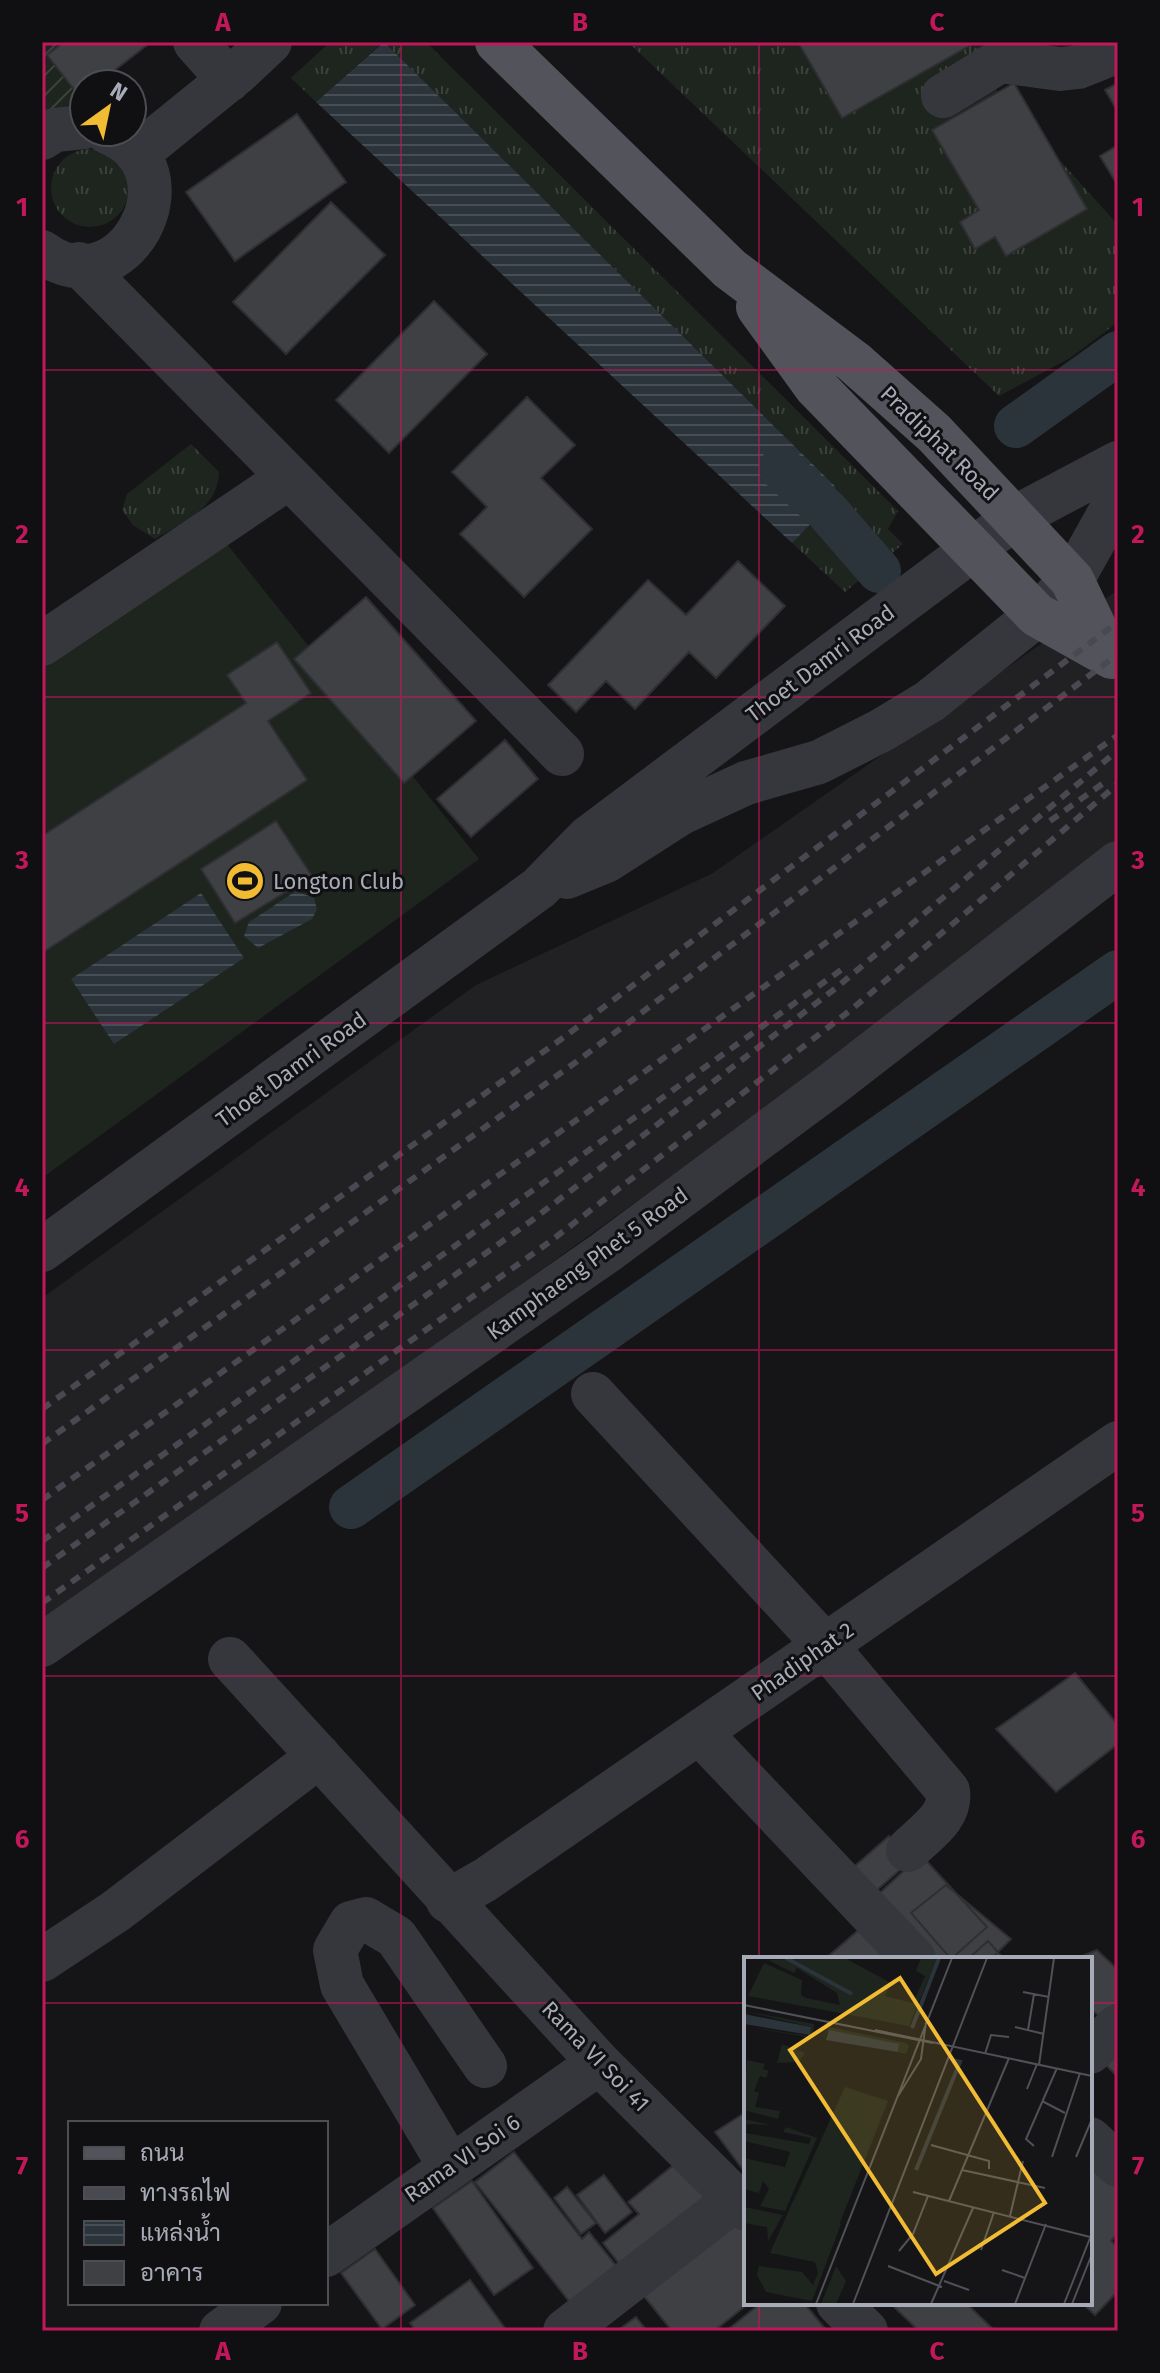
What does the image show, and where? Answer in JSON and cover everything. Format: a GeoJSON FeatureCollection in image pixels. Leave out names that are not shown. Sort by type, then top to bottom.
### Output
{"type":"FeatureCollection","features":[{"type":"Feature","properties":{"kind":"main road","name":"Pradiphat Road"},"geometry":{"type":"LineString","coordinates":[[497,42],[730,269],[854,362],[934,433],[1072,580],[1113,658]]}},
{"type":"Feature","properties":{"kind":"main road","name":"Pradiphat Road"},"geometry":{"type":"LineString","coordinates":[[730,269],[816,387],[1037,615],[1113,658]]}},
{"type":"Feature","properties":{"kind":"street"},"geometry":{"type":"LineString","coordinates":[[195,42],[229,80]]}},
{"type":"Feature","properties":{"kind":"street"},"geometry":{"type":"LineString","coordinates":[[148,128],[229,80],[270,42]]}},
{"type":"Feature","properties":{"kind":"street"},"geometry":{"type":"LineString","coordinates":[[943,96],[1000,61],[1060,69],[1078,67],[1118,51]]}},
{"type":"Feature","properties":{"kind":"street"},"geometry":{"type":"LineString","coordinates":[[42,138],[55,130],[68,129]]}},
{"type":"Feature","properties":{"kind":"street"},"geometry":{"type":"LineString","coordinates":[[61,258],[93,264],[116,256],[142,230],[150,208],[148,175],[126,148]]}},
{"type":"Feature","properties":{"kind":"street"},"geometry":{"type":"LineString","coordinates":[[61,258],[288,478],[562,754]]}},
{"type":"Feature","properties":{"kind":"street","name":"Thoet Damri Road"},"geometry":{"type":"LineString","coordinates":[[42,1250],[539,888],[589,837],[1016,517],[1118,463]]}},
{"type":"Feature","properties":{"kind":"street"},"geometry":{"type":"LineString","coordinates":[[42,644],[288,478]]}},
{"type":"Feature","properties":{"kind":"street","name":"Thoet Damri Road"},"geometry":{"type":"LineString","coordinates":[[539,888],[606,861],[681,813],[746,783],[819,762],[930,701],[1037,615],[1072,580],[1118,498]]}},
{"type":"Feature","properties":{"kind":"street","name":"Kamphaeng Phet 5 Road"},"geometry":{"type":"LineString","coordinates":[[42,1645],[606,1252],[831,1085],[1112,867]]}},
{"type":"Feature","properties":{"kind":"street"},"geometry":{"type":"LineString","coordinates":[[593,1394],[825,1645],[948,1791],[950,1802],[943,1815],[908,1850]]}},
{"type":"Feature","properties":{"kind":"street","name":"Phadiphat 2"},"geometry":{"type":"LineString","coordinates":[[467,1890],[1118,1443]]}},
{"type":"Feature","properties":{"kind":"street","name":"Rama VI Soi 41"},"geometry":{"type":"LineString","coordinates":[[230,1659],[319,1756],[467,1890],[599,2063],[741,2204]]}},
{"type":"Feature","properties":{"kind":"street"},"geometry":{"type":"LineString","coordinates":[[699,1732],[912,1957]]}},
{"type":"Feature","properties":{"kind":"street"},"geometry":{"type":"LineString","coordinates":[[42,1960],[116,1911],[319,1756]]}},
{"type":"Feature","properties":{"kind":"street"},"geometry":{"type":"LineString","coordinates":[[449,2165],[342,1985],[335,1950],[351,1923],[366,1919],[396,1937],[485,2066]]}},
{"type":"Feature","properties":{"kind":"street"},"geometry":{"type":"LineString","coordinates":[[1092,2050],[1118,2026]]}},
{"type":"Feature","properties":{"kind":"street","name":"Rama VI Soi 6"},"geometry":{"type":"LineString","coordinates":[[328,2254],[449,2165],[599,2063]]}},
{"type":"Feature","properties":{"kind":"street"},"geometry":{"type":"LineString","coordinates":[[1092,2141],[1118,2165]]}},
{"type":"Feature","properties":{"kind":"street"},"geometry":{"type":"LineString","coordinates":[[565,2331],[741,2204]]}},
{"type":"Feature","properties":{"kind":"street"},"geometry":{"type":"LineString","coordinates":[[221,2331],[257,2305]]}},
{"type":"Feature","properties":{"kind":"street"},"geometry":{"type":"LineString","coordinates":[[841,2305],[866,2331]]}},
{"type":"Feature","properties":{"kind":"shaded area"},"geometry":{"type":"Polygon","coordinates":[[[1118,590],[1118,855],[42,1629],[42,1298],[476,985],[713,873],[1118,590]]]}},
{"type":"Feature","properties":{"kind":"green space"},"geometry":{"type":"Polygon","coordinates":[[[42,42],[54,42],[72,68],[68,68],[68,106],[42,118],[42,42]]]}},
{"type":"Feature","properties":{"kind":"green space"},"geometry":{"type":"Polygon","coordinates":[[[330,42],[383,42],[316,102],[291,78],[330,42]]]}},
{"type":"Feature","properties":{"kind":"green space"},"geometry":{"type":"Polygon","coordinates":[[[384,42],[426,42],[898,511],[888,529],[903,544],[845,592],[792,543],[835,486],[384,42]]]}},
{"type":"Feature","properties":{"kind":"green space"},"geometry":{"type":"Polygon","coordinates":[[[628,42],[991,42],[967,57],[1118,225],[1118,322],[1070,358],[999,396],[628,42]]]}},
{"type":"Feature","properties":{"kind":"green space"},"geometry":{"type":"Polygon","coordinates":[[[90,149],[105,152],[118,160],[126,173],[129,188],[126,203],[118,216],[105,224],[90,227],[75,224],[62,216],[54,203],[51,188],[54,173],[62,160],[75,152],[90,149]]]}},
{"type":"Feature","properties":{"kind":"green space"},"geometry":{"type":"Polygon","coordinates":[[[191,444],[219,472],[213,496],[197,513],[155,539],[133,525],[122,510],[127,494],[191,444]]]}},
{"type":"Feature","properties":{"kind":"green space","name":"Longton Club"},"geometry":{"type":"Polygon","coordinates":[[[227,544],[479,859],[42,1178],[42,664],[227,544]]]}},
{"type":"Feature","properties":{"kind":"water"},"geometry":{"type":"Polygon","coordinates":[[[384,42],[835,486],[832,502],[792,543],[316,102],[384,42]]]}},
{"type":"Feature","properties":{"kind":"water"},"geometry":{"type":"Polygon","coordinates":[[[296,891],[314,898],[317,909],[312,919],[258,948],[244,936],[249,922],[296,891]]]}},
{"type":"Feature","properties":{"kind":"water"},"geometry":{"type":"Polygon","coordinates":[[[201,893],[244,958],[114,1044],[71,979],[201,893]]]}},
{"type":"Feature","properties":{"kind":"building"},"geometry":{"type":"Polygon","coordinates":[[[64,42],[151,42],[118,68],[68,68],[68,82],[47,55],[64,42]]]}},
{"type":"Feature","properties":{"kind":"building"},"geometry":{"type":"Polygon","coordinates":[[[798,42],[976,42],[842,118],[798,42]]]}},
{"type":"Feature","properties":{"kind":"building"},"geometry":{"type":"Polygon","coordinates":[[[1014,83],[1087,209],[1006,256],[995,237],[975,249],[960,222],[979,210],[932,130],[1014,83]]]}},
{"type":"Feature","properties":{"kind":"building"},"geometry":{"type":"Polygon","coordinates":[[[1118,83],[1118,112],[1105,90],[1118,83]]]}},
{"type":"Feature","properties":{"kind":"building"},"geometry":{"type":"Polygon","coordinates":[[[297,114],[346,182],[235,261],[186,192],[297,114]]]}},
{"type":"Feature","properties":{"kind":"building"},"geometry":{"type":"Polygon","coordinates":[[[1118,145],[1118,186],[1100,156],[1118,145]]]}},
{"type":"Feature","properties":{"kind":"building"},"geometry":{"type":"Polygon","coordinates":[[[331,202],[385,255],[286,354],[233,302],[331,202]]]}},
{"type":"Feature","properties":{"kind":"building"},"geometry":{"type":"Polygon","coordinates":[[[434,301],[487,354],[389,453],[336,400],[434,301]]]}},
{"type":"Feature","properties":{"kind":"building"},"geometry":{"type":"Polygon","coordinates":[[[527,397],[575,445],[541,478],[592,529],[524,597],[460,534],[487,507],[452,472],[527,397]]]}},
{"type":"Feature","properties":{"kind":"building"},"geometry":{"type":"Polygon","coordinates":[[[738,561],[785,606],[716,678],[689,652],[635,709],[606,681],[576,712],[548,685],[648,580],[686,615],[738,561]]]}},
{"type":"Feature","properties":{"kind":"building"},"geometry":{"type":"Polygon","coordinates":[[[366,597],[476,721],[404,783],[294,659],[366,597]]]}},
{"type":"Feature","properties":{"kind":"building"},"geometry":{"type":"Polygon","coordinates":[[[277,642],[311,693],[268,721],[307,780],[42,953],[42,836],[246,703],[227,675],[277,642]]]}},
{"type":"Feature","properties":{"kind":"building"},"geometry":{"type":"Polygon","coordinates":[[[505,740],[538,779],[471,837],[437,799],[505,740]]]}},
{"type":"Feature","properties":{"kind":"building"},"geometry":{"type":"Polygon","coordinates":[[[276,821],[312,876],[235,923],[201,869],[276,821]]]}},
{"type":"Feature","properties":{"kind":"building"},"geometry":{"type":"Polygon","coordinates":[[[1075,1673],[1118,1725],[1118,1744],[1056,1792],[996,1729],[1075,1673]]]}},
{"type":"Feature","properties":{"kind":"building"},"geometry":{"type":"Polygon","coordinates":[[[889,1836],[910,1861],[869,1897],[848,1872],[889,1836]]]}},
{"type":"Feature","properties":{"kind":"building"},"geometry":{"type":"Polygon","coordinates":[[[921,1855],[987,1927],[953,1957],[924,1957],[872,1900],[921,1855]]]}},
{"type":"Feature","properties":{"kind":"building"},"geometry":{"type":"Polygon","coordinates":[[[946,1885],[1011,1939],[993,1957],[949,1957],[911,1913],[946,1885]]]}},
{"type":"Feature","properties":{"kind":"building"},"geometry":{"type":"Polygon","coordinates":[[[861,1928],[886,1957],[827,1957],[861,1928]]]}},
{"type":"Feature","properties":{"kind":"building"},"geometry":{"type":"Polygon","coordinates":[[[988,1941],[1002,1957],[970,1957],[988,1941]]]}},
{"type":"Feature","properties":{"kind":"building"},"geometry":{"type":"Polygon","coordinates":[[[1097,1950],[1118,1970],[1118,2003],[1103,2019],[1092,2011],[1092,1957],[1080,1957],[1097,1950]]]}},
{"type":"Feature","properties":{"kind":"building"},"geometry":{"type":"Polygon","coordinates":[[[1118,2047],[1118,2077],[1103,2062],[1118,2047]]]}},
{"type":"Feature","properties":{"kind":"building"},"geometry":{"type":"Polygon","coordinates":[[[744,2113],[744,2171],[715,2132],[744,2113]]]}},
{"type":"Feature","properties":{"kind":"building"},"geometry":{"type":"Polygon","coordinates":[[[514,2152],[582,2239],[589,2232],[623,2274],[576,2310],[475,2182],[514,2152]]]}},
{"type":"Feature","properties":{"kind":"building"},"geometry":{"type":"Polygon","coordinates":[[[681,2159],[713,2199],[624,2270],[603,2243],[639,2214],[628,2202],[681,2159]]]}},
{"type":"Feature","properties":{"kind":"building"},"geometry":{"type":"Polygon","coordinates":[[[1092,2161],[1118,2184],[1118,2233],[1111,2241],[1118,2247],[1118,2291],[1095,2315],[1084,2305],[1092,2305],[1092,2161]]]}},
{"type":"Feature","properties":{"kind":"building"},"geometry":{"type":"Polygon","coordinates":[[[604,2175],[632,2212],[605,2233],[577,2195],[604,2175]]]}},
{"type":"Feature","properties":{"kind":"building"},"geometry":{"type":"Polygon","coordinates":[[[472,2181],[533,2268],[494,2295],[433,2208],[472,2181]]]}},
{"type":"Feature","properties":{"kind":"building"},"geometry":{"type":"Polygon","coordinates":[[[567,2187],[596,2223],[581,2234],[554,2198],[567,2187]]]}},
{"type":"Feature","properties":{"kind":"building"},"geometry":{"type":"Polygon","coordinates":[[[738,2219],[744,2226],[744,2305],[746,2305],[714,2331],[672,2331],[643,2295],[738,2219]]]}},
{"type":"Feature","properties":{"kind":"building"},"geometry":{"type":"Polygon","coordinates":[[[375,2249],[415,2305],[382,2329],[341,2273],[375,2249]]]}},
{"type":"Feature","properties":{"kind":"building"},"geometry":{"type":"Polygon","coordinates":[[[470,2280],[507,2331],[416,2331],[410,2323],[470,2280]]]}},
{"type":"Feature","properties":{"kind":"building"},"geometry":{"type":"Polygon","coordinates":[[[758,2305],[806,2305],[827,2331],[726,2331],[758,2305]]]}},
{"type":"Feature","properties":{"kind":"building"},"geometry":{"type":"Polygon","coordinates":[[[892,2305],[968,2305],[995,2331],[919,2331],[892,2305]]]}},
{"type":"Feature","properties":{"kind":"building"},"geometry":{"type":"Polygon","coordinates":[[[636,2317],[647,2331],[617,2331],[636,2317]]]}},
{"type":"Feature","properties":{"kind":"waterway"},"geometry":{"type":"LineString","coordinates":[[1016,426],[1118,353]]}},
{"type":"Feature","properties":{"kind":"waterway"},"geometry":{"type":"LineString","coordinates":[[781,468],[827,511],[879,571]]}},
{"type":"Feature","properties":{"kind":"waterway"},"geometry":{"type":"LineString","coordinates":[[351,1507],[1118,972]]}},
{"type":"Feature","properties":{"kind":"railway"},"geometry":{"type":"LineString","coordinates":[[42,1409],[560,1040],[1118,622]]}},
{"type":"Feature","properties":{"kind":"railway"},"geometry":{"type":"LineString","coordinates":[[42,1444],[576,1062],[1118,654]]}},
{"type":"Feature","properties":{"kind":"railway"},"geometry":{"type":"LineString","coordinates":[[42,1500],[1118,735]]}},
{"type":"Feature","properties":{"kind":"railway"},"geometry":{"type":"LineString","coordinates":[[42,1568],[531,1221],[836,988],[1118,750]]}},
{"type":"Feature","properties":{"kind":"railway"},"geometry":{"type":"LineString","coordinates":[[1050,821],[1105,782]]}},
{"type":"Feature","properties":{"kind":"railway"},"geometry":{"type":"LineString","coordinates":[[42,1603],[548,1243],[852,1009],[1118,784]]}},
{"type":"Feature","properties":{"kind":"railway"},"geometry":{"type":"LineString","coordinates":[[42,1541],[841,970]]}},
{"type":"Feature","properties":{"kind":"place","name":"Longton Club"},"geometry":{"type":"Point","coordinates":[245,881]}}]}
